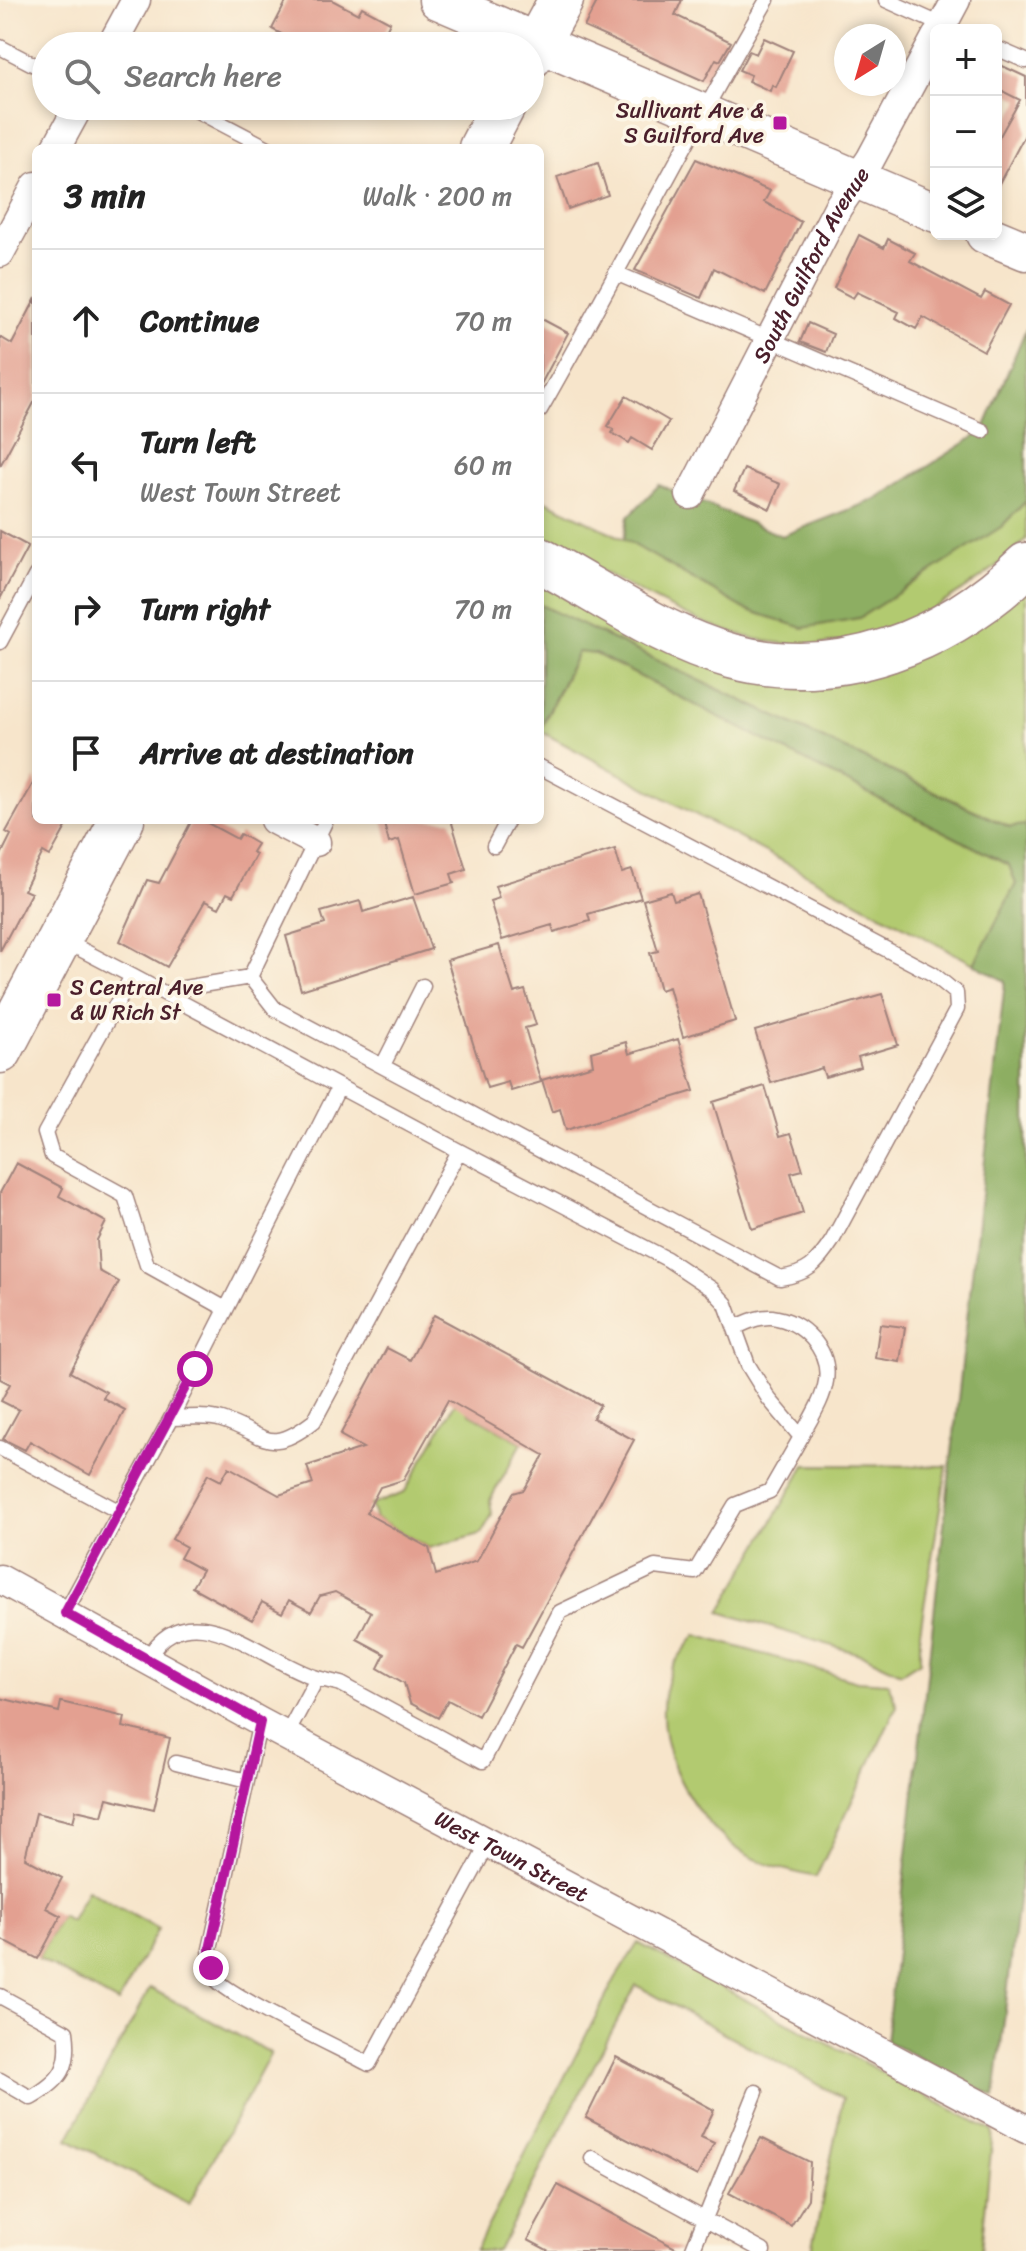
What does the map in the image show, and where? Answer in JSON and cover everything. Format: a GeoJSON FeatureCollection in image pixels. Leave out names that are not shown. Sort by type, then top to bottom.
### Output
{"type":"FeatureCollection","features":[{"type":"Feature","properties":{"kind":"main road"},"geometry":{"type":"LineString","coordinates":[[438,0],[501,32]]}},
{"type":"Feature","properties":{"kind":"main road"},"geometry":{"type":"LineString","coordinates":[[543,32],[561,0]]}},
{"type":"Feature","properties":{"kind":"main road"},"geometry":{"type":"LineString","coordinates":[[544,53],[701,112],[930,210]]}},
{"type":"Feature","properties":{"kind":"main road"},"geometry":{"type":"LineString","coordinates":[[483,144],[496,120]]}},
{"type":"Feature","properties":{"kind":"main road"},"geometry":{"type":"LineString","coordinates":[[999,240],[1026,251]]}},
{"type":"Feature","properties":{"kind":"main road"},"geometry":{"type":"LineString","coordinates":[[544,562],[682,637],[729,655],[778,666],[829,665],[878,656],[923,636],[965,612],[1004,586],[1026,565]]}},
{"type":"Feature","properties":{"kind":"main road"},"geometry":{"type":"LineString","coordinates":[[3,1036],[60,938],[120,824]]}},
{"type":"Feature","properties":{"kind":"street"},"geometry":{"type":"LineString","coordinates":[[119,32],[136,0]]}},
{"type":"Feature","properties":{"kind":"street","name":"South Guilford Avenue"},"geometry":{"type":"LineString","coordinates":[[946,24],[956,0]]}},
{"type":"Feature","properties":{"kind":"street","name":"South Guilford Avenue"},"geometry":{"type":"LineString","coordinates":[[690,495],[838,207],[930,53]]}},
{"type":"Feature","properties":{"kind":"street"},"geometry":{"type":"LineString","coordinates":[[58,144],[71,120]]}},
{"type":"Feature","properties":{"kind":"street"},"geometry":{"type":"LineString","coordinates":[[0,253],[32,193]]}},
{"type":"Feature","properties":{"kind":"street"},"geometry":{"type":"LineString","coordinates":[[291,824],[321,831]]}},
{"type":"Feature","properties":{"kind":"street","name":"West Town Street"},"geometry":{"type":"LineString","coordinates":[[0,1579],[286,1736],[1026,2129]]}},
{"type":"Feature","properties":{"kind":"lane"},"geometry":{"type":"LineString","coordinates":[[544,403],[618,274],[701,112],[767,0]]}},
{"type":"Feature","properties":{"kind":"lane"},"geometry":{"type":"LineString","coordinates":[[886,0],[932,24]]}},
{"type":"Feature","properties":{"kind":"lane"},"geometry":{"type":"LineString","coordinates":[[0,47],[32,64]]}},
{"type":"Feature","properties":{"kind":"lane"},"geometry":{"type":"LineString","coordinates":[[1002,51],[1026,61]]}},
{"type":"Feature","properties":{"kind":"lane"},"geometry":{"type":"LineString","coordinates":[[214,120],[259,144]]}},
{"type":"Feature","properties":{"kind":"lane"},"geometry":{"type":"LineString","coordinates":[[618,274],[983,431]]}},
{"type":"Feature","properties":{"kind":"lane"},"geometry":{"type":"LineString","coordinates":[[0,642],[32,582]]}},
{"type":"Feature","properties":{"kind":"lane"},"geometry":{"type":"LineString","coordinates":[[250,977],[275,1009],[780,1278],[815,1267],[957,1009],[956,993],[933,974],[544,769]]}},
{"type":"Feature","properties":{"kind":"lane"},"geometry":{"type":"LineString","coordinates":[[494,846],[506,824]]}},
{"type":"Feature","properties":{"kind":"lane"},"geometry":{"type":"LineString","coordinates":[[250,977],[321,831]]}},
{"type":"Feature","properties":{"kind":"lane"},"geometry":{"type":"LineString","coordinates":[[60,938],[667,1259],[712,1289],[726,1304],[748,1365],[769,1399],[801,1437]]}},
{"type":"Feature","properties":{"kind":"lane"},"geometry":{"type":"LineString","coordinates":[[132,976],[45,1133],[52,1156],[125,1196],[147,1265],[226,1309]]}},
{"type":"Feature","properties":{"kind":"lane"},"geometry":{"type":"LineString","coordinates":[[171,997],[184,988],[250,977]]}},
{"type":"Feature","properties":{"kind":"lane"},"geometry":{"type":"LineString","coordinates":[[383,1065],[423,986]]}},
{"type":"Feature","properties":{"kind":"lane"},"geometry":{"type":"LineString","coordinates":[[65,1613],[171,1418],[339,1087]]}},
{"type":"Feature","properties":{"kind":"lane"},"geometry":{"type":"LineString","coordinates":[[171,1418],[220,1419],[261,1440],[291,1439],[314,1421],[459,1151]]}},
{"type":"Feature","properties":{"kind":"lane"},"geometry":{"type":"LineString","coordinates":[[147,1659],[168,1632],[216,1629],[294,1672],[341,1684],[483,1761],[560,1612],[655,1567],[695,1572],[735,1505],[770,1491],[823,1397],[827,1378],[824,1356],[815,1339],[773,1317],[756,1318],[736,1327]]}},
{"type":"Feature","properties":{"kind":"lane"},"geometry":{"type":"LineString","coordinates":[[0,1448],[120,1512]]}},
{"type":"Feature","properties":{"kind":"lane"},"geometry":{"type":"LineString","coordinates":[[286,1736],[317,1678]]}},
{"type":"Feature","properties":{"kind":"lane"},"geometry":{"type":"LineString","coordinates":[[260,1722],[210,1949],[211,1968],[218,1981],[229,1989],[369,2064],[488,1844]]}},
{"type":"Feature","properties":{"kind":"lane"},"geometry":{"type":"LineString","coordinates":[[176,1763],[247,1781]]}},
{"type":"Feature","properties":{"kind":"lane"},"geometry":{"type":"LineString","coordinates":[[0,1996],[66,2032],[69,2057],[53,2085],[31,2098],[0,2080]]}},
{"type":"Feature","properties":{"kind":"lane"},"geometry":{"type":"LineString","coordinates":[[692,2251],[756,2092]]}},
{"type":"Feature","properties":{"kind":"lane"},"geometry":{"type":"LineString","coordinates":[[592,2158],[706,2217],[763,2251]]}},
{"type":"Feature","properties":{"kind":"green space"},"geometry":{"type":"Polygon","coordinates":[[[1026,329],[1026,501],[1001,527],[859,618],[803,628],[745,609],[624,539],[628,517],[659,485],[782,536],[879,498],[983,431],[1026,329]]]}},
{"type":"Feature","properties":{"kind":"green space"},"geometry":{"type":"Polygon","coordinates":[[[544,500],[624,539],[745,609],[1001,527],[1026,501],[1026,539],[1016,549],[994,568],[934,608],[879,633],[828,644],[778,643],[731,632],[684,614],[544,539],[544,500]]]}},
{"type":"Feature","properties":{"kind":"green space"},"geometry":{"type":"Polygon","coordinates":[[[1026,584],[1026,825],[1010,827],[544,607],[544,585],[738,676],[1026,584]]]}},
{"type":"Feature","properties":{"kind":"green space"},"geometry":{"type":"Polygon","coordinates":[[[544,607],[1009,827],[1026,825],[1026,1833],[995,2097],[886,2041],[1005,981],[974,964],[1016,884],[1009,865],[596,654],[578,652],[544,720],[544,607]]]}},
{"type":"Feature","properties":{"kind":"green space"},"geometry":{"type":"Polygon","coordinates":[[[578,652],[596,654],[1009,865],[1016,884],[974,964],[544,733],[544,723],[578,652]]]}},
{"type":"Feature","properties":{"kind":"green space"},"geometry":{"type":"Polygon","coordinates":[[[459,1396],[466,1400],[469,1413],[522,1443],[490,1500],[492,1515],[481,1534],[429,1548],[376,1519],[371,1505],[404,1493],[459,1396]]]}},
{"type":"Feature","properties":{"kind":"green space"},"geometry":{"type":"Polygon","coordinates":[[[805,1465],[947,1466],[920,1631],[920,1661],[901,1673],[866,1656],[720,1612],[805,1465]]]}},
{"type":"Feature","properties":{"kind":"green space"},"geometry":{"type":"Polygon","coordinates":[[[696,1635],[857,1681],[888,1683],[897,1706],[816,1877],[785,1870],[745,1854],[717,1832],[686,1791],[667,1744],[663,1719],[664,1694],[673,1666],[696,1635]]]}},
{"type":"Feature","properties":{"kind":"green space"},"geometry":{"type":"Polygon","coordinates":[[[87,1890],[158,1929],[118,2003],[38,1959],[61,1916],[71,1921],[87,1890]]]}},
{"type":"Feature","properties":{"kind":"green space"},"geometry":{"type":"Polygon","coordinates":[[[638,1943],[993,2131],[981,2251],[812,2251],[843,2098],[636,1985],[498,2251],[475,2251],[615,1979],[638,1943]]]}},
{"type":"Feature","properties":{"kind":"green space"},"geometry":{"type":"Polygon","coordinates":[[[150,1988],[271,2053],[189,2204],[68,2139],[150,1988]]]}},
{"type":"Feature","properties":{"kind":"building"},"geometry":{"type":"Polygon","coordinates":[[[287,0],[332,0],[358,14],[362,7],[390,22],[385,32],[278,32],[272,29],[287,0]]]}},
{"type":"Feature","properties":{"kind":"building"},"geometry":{"type":"Polygon","coordinates":[[[598,0],[682,0],[675,15],[731,42],[720,61],[716,59],[704,81],[584,27],[598,0]]]}},
{"type":"Feature","properties":{"kind":"building"},"geometry":{"type":"Polygon","coordinates":[[[764,38],[793,51],[776,87],[772,85],[770,91],[748,81],[751,75],[739,70],[749,51],[756,54],[764,38]]]}},
{"type":"Feature","properties":{"kind":"building"},"geometry":{"type":"Polygon","coordinates":[[[1002,66],[1026,77],[1026,133],[1002,178],[1002,132],[1020,100],[1002,91],[1002,66]]]}},
{"type":"Feature","properties":{"kind":"building"},"geometry":{"type":"Polygon","coordinates":[[[696,159],[770,191],[764,202],[801,222],[765,294],[714,268],[701,298],[635,270],[696,159]]]}},
{"type":"Feature","properties":{"kind":"building"},"geometry":{"type":"Polygon","coordinates":[[[598,163],[608,195],[568,209],[557,177],[598,163]]]}},
{"type":"Feature","properties":{"kind":"building"},"geometry":{"type":"Polygon","coordinates":[[[859,235],[884,248],[888,239],[915,253],[910,261],[981,299],[985,292],[1009,305],[984,351],[923,317],[916,329],[896,318],[899,312],[857,292],[853,298],[834,288],[859,235]]]}},
{"type":"Feature","properties":{"kind":"building"},"geometry":{"type":"Polygon","coordinates":[[[32,306],[32,406],[0,466],[0,337],[12,344],[32,306]]]}},
{"type":"Feature","properties":{"kind":"building"},"geometry":{"type":"Polygon","coordinates":[[[544,320],[568,333],[544,378],[544,320]]]}},
{"type":"Feature","properties":{"kind":"building"},"geometry":{"type":"Polygon","coordinates":[[[808,323],[833,334],[826,352],[800,342],[808,323]]]}},
{"type":"Feature","properties":{"kind":"building"},"geometry":{"type":"Polygon","coordinates":[[[626,396],[669,421],[652,450],[632,438],[629,443],[612,433],[614,430],[608,426],[626,396]]]}},
{"type":"Feature","properties":{"kind":"building"},"geometry":{"type":"Polygon","coordinates":[[[744,469],[780,484],[770,509],[734,491],[744,469]]]}},
{"type":"Feature","properties":{"kind":"building"},"geometry":{"type":"Polygon","coordinates":[[[0,531],[28,546],[0,599],[0,531]]]}},
{"type":"Feature","properties":{"kind":"building"},"geometry":{"type":"Polygon","coordinates":[[[32,785],[32,824],[68,824],[50,856],[43,852],[24,890],[31,893],[0,951],[0,857],[11,835],[6,832],[32,785]]]}},
{"type":"Feature","properties":{"kind":"building"},"geometry":{"type":"Polygon","coordinates":[[[190,824],[209,824],[237,839],[240,834],[257,844],[252,852],[256,854],[233,896],[227,893],[219,908],[205,901],[167,967],[120,941],[147,880],[159,883],[190,824]]]}},
{"type":"Feature","properties":{"kind":"building"},"geometry":{"type":"Polygon","coordinates":[[[384,824],[452,824],[466,869],[451,874],[454,883],[415,894],[399,840],[389,843],[384,824]]]}},
{"type":"Feature","properties":{"kind":"building"},"geometry":{"type":"Polygon","coordinates":[[[615,849],[622,873],[632,870],[641,898],[588,914],[590,921],[554,932],[552,925],[502,940],[490,901],[499,898],[495,886],[615,849]]]}},
{"type":"Feature","properties":{"kind":"building"},"geometry":{"type":"Polygon","coordinates":[[[671,892],[674,901],[698,894],[735,1021],[683,1037],[669,987],[660,990],[650,953],[658,951],[643,900],[671,892]]]}},
{"type":"Feature","properties":{"kind":"building"},"geometry":{"type":"Polygon","coordinates":[[[413,897],[431,949],[301,990],[286,936],[325,924],[321,912],[360,901],[363,912],[413,897]]]}},
{"type":"Feature","properties":{"kind":"building"},"geometry":{"type":"Polygon","coordinates":[[[499,945],[514,993],[525,990],[536,1025],[525,1028],[541,1082],[511,1091],[508,1082],[487,1088],[447,960],[499,945]]]}},
{"type":"Feature","properties":{"kind":"building"},"geometry":{"type":"Polygon","coordinates":[[[882,994],[898,1045],[858,1057],[861,1067],[825,1077],[822,1068],[771,1083],[755,1031],[882,994]]]}},
{"type":"Feature","properties":{"kind":"building"},"geometry":{"type":"Polygon","coordinates":[[[678,1039],[694,1091],[566,1130],[560,1109],[552,1112],[542,1080],[593,1065],[591,1052],[626,1042],[629,1054],[678,1039]]]}},
{"type":"Feature","properties":{"kind":"building"},"geometry":{"type":"Polygon","coordinates":[[[765,1086],[780,1136],[791,1133],[803,1170],[791,1173],[803,1213],[752,1229],[713,1102],[765,1086]]]}},
{"type":"Feature","properties":{"kind":"building"},"geometry":{"type":"Polygon","coordinates":[[[16,1163],[63,1188],[59,1196],[106,1222],[97,1240],[99,1271],[119,1282],[70,1372],[106,1392],[103,1398],[125,1410],[90,1475],[30,1441],[25,1450],[3,1439],[19,1410],[1,1401],[10,1384],[0,1379],[0,1193],[16,1163]]]}},
{"type":"Feature","properties":{"kind":"building"},"geometry":{"type":"Polygon","coordinates":[[[434,1315],[600,1405],[593,1418],[634,1440],[522,1647],[516,1644],[478,1716],[448,1700],[438,1718],[410,1703],[404,1683],[378,1668],[385,1654],[357,1639],[371,1612],[335,1592],[320,1596],[311,1612],[289,1600],[282,1613],[262,1602],[252,1620],[192,1587],[202,1570],[180,1558],[186,1547],[172,1539],[208,1474],[221,1481],[229,1467],[279,1495],[313,1484],[307,1466],[363,1448],[340,1435],[387,1348],[410,1360],[434,1315]],[[448,1400],[403,1480],[380,1487],[366,1513],[429,1548],[436,1575],[477,1561],[513,1493],[524,1490],[544,1455],[448,1400]]]}},
{"type":"Feature","properties":{"kind":"building"},"geometry":{"type":"Polygon","coordinates":[[[880,1324],[905,1327],[900,1362],[875,1358],[880,1324]]]}},
{"type":"Feature","properties":{"kind":"building"},"geometry":{"type":"Polygon","coordinates":[[[0,1698],[59,1712],[61,1702],[125,1717],[123,1727],[170,1738],[154,1809],[107,1798],[102,1816],[76,1810],[73,1822],[36,1813],[25,1858],[62,1878],[46,1908],[61,1916],[38,1959],[0,1939],[0,1698]]]}},
{"type":"Feature","properties":{"kind":"building"},"geometry":{"type":"Polygon","coordinates":[[[616,2057],[714,2110],[701,2137],[714,2143],[697,2176],[586,2118],[616,2057]]]}},
{"type":"Feature","properties":{"kind":"building"},"geometry":{"type":"Polygon","coordinates":[[[761,2138],[810,2162],[808,2199],[791,2226],[729,2193],[761,2138]]]}},
{"type":"Feature","properties":{"kind":"building"},"geometry":{"type":"Polygon","coordinates":[[[558,2185],[681,2251],[549,2251],[528,2240],[558,2185]]]}},
{"type":"Feature","properties":{"kind":"place","name":"Sullivant Ave & S Guilford Ave"},"geometry":{"type":"Point","coordinates":[780,123]}},
{"type":"Feature","properties":{"kind":"place","name":"S Central Ave & W Rich St"},"geometry":{"type":"Point","coordinates":[54,1000]}},
{"type":"Feature","properties":{"kind":"route"},"geometry":{"type":"LineString","coordinates":[[195,1369],[65,1613],[260,1722],[210,1949],[211,1968]]}}]}
